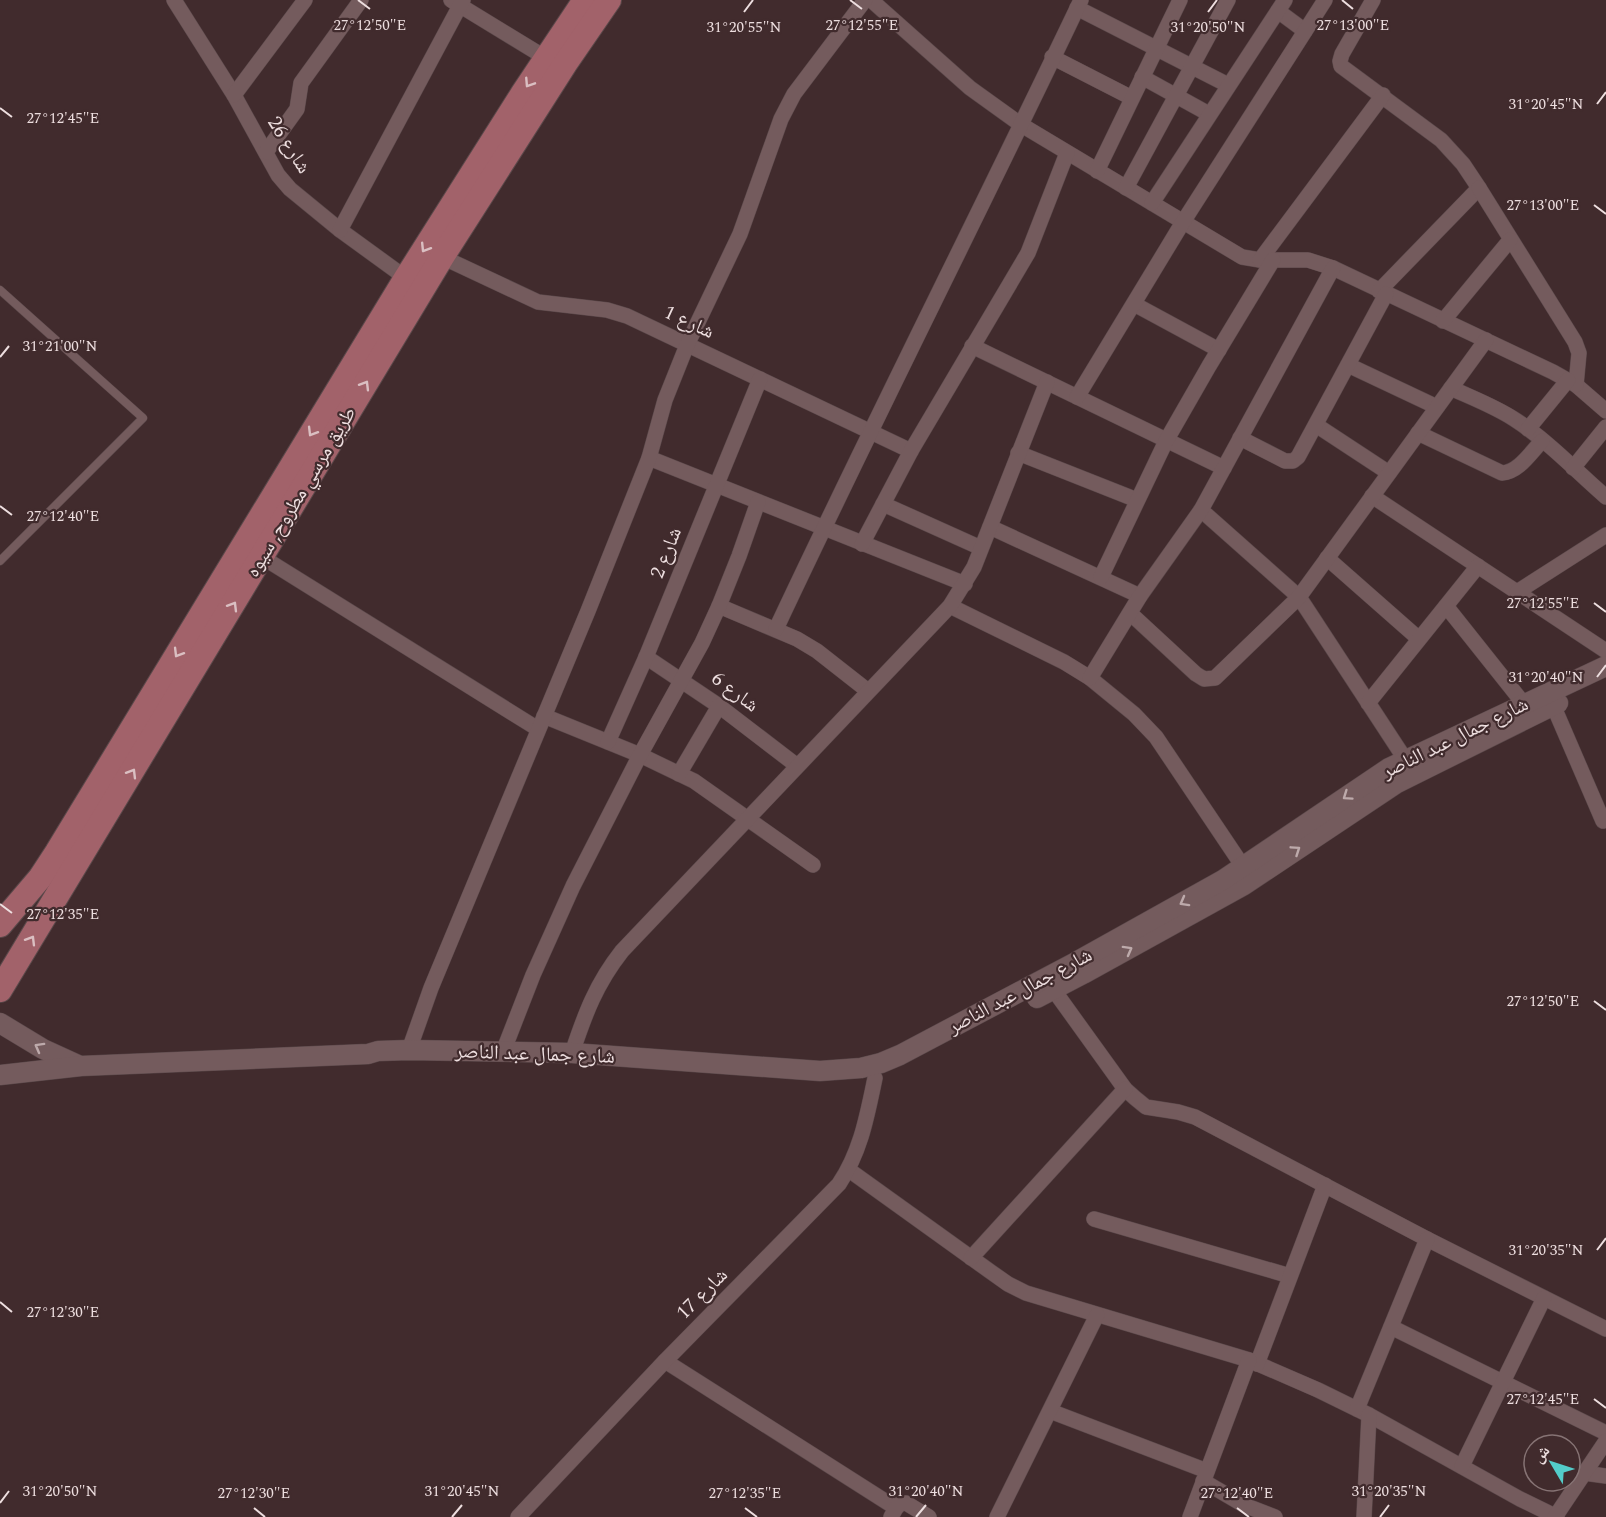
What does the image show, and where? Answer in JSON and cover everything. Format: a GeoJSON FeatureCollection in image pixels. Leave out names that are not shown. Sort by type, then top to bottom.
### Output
{"type":"FeatureCollection","features":[{"type":"Feature","properties":{"kind":"main road","name":"طريق مرسي مطروح, سيوه"},"geometry":{"type":"LineString","coordinates":[[0,925],[33,887],[51,860],[406,278],[585,0]]}},
{"type":"Feature","properties":{"kind":"main road","name":"طريق مرسي مطروح, سيوه"},"geometry":{"type":"LineString","coordinates":[[0,990],[442,257],[565,64],[609,0]]}},
{"type":"Feature","properties":{"kind":"street","name":"شارع 26"},"geometry":{"type":"LineString","coordinates":[[174,0],[234,95],[278,175],[290,189],[340,230],[406,278]]}},
{"type":"Feature","properties":{"kind":"street"},"geometry":{"type":"LineString","coordinates":[[234,95],[304,0]]}},
{"type":"Feature","properties":{"kind":"street"},"geometry":{"type":"LineString","coordinates":[[266,152],[297,109],[301,83],[361,0]]}},
{"type":"Feature","properties":{"kind":"street"},"geometry":{"type":"LineString","coordinates":[[409,1050],[435,978],[649,458],[665,400],[687,345],[754,200],[781,119],[789,102],[865,0]]}},
{"type":"Feature","properties":{"kind":"street"},"geometry":{"type":"LineString","coordinates":[[871,0],[970,88],[1020,124],[1242,257],[1267,260],[1308,260],[1333,268],[1572,382],[1606,411]]}},
{"type":"Feature","properties":{"kind":"street"},"geometry":{"type":"LineString","coordinates":[[1097,171],[1180,0]]}},
{"type":"Feature","properties":{"kind":"street"},"geometry":{"type":"LineString","coordinates":[[1126,188],[1228,0]]}},
{"type":"Feature","properties":{"kind":"street"},"geometry":{"type":"LineString","coordinates":[[1077,397],[1183,222],[1325,0]]}},
{"type":"Feature","properties":{"kind":"street"},"geometry":{"type":"LineString","coordinates":[[1373,0],[1342,54],[1340,61],[1345,70],[1383,95],[1452,151],[1479,188],[1575,342],[1579,359],[1572,382],[1528,429]]}},
{"type":"Feature","properties":{"kind":"street"},"geometry":{"type":"LineString","coordinates":[[340,230],[458,2],[546,58]]}},
{"type":"Feature","properties":{"kind":"street"},"geometry":{"type":"LineString","coordinates":[[776,629],[1079,4],[1156,48],[1228,85]]}},
{"type":"Feature","properties":{"kind":"street"},"geometry":{"type":"LineString","coordinates":[[1152,203],[1281,5],[1305,31]]}},
{"type":"Feature","properties":{"kind":"street"},"geometry":{"type":"LineString","coordinates":[[1052,57],[1132,98]]}},
{"type":"Feature","properties":{"kind":"street"},"geometry":{"type":"LineString","coordinates":[[1142,76],[1209,114]]}},
{"type":"Feature","properties":{"kind":"street"},"geometry":{"type":"LineString","coordinates":[[1101,577],[1166,441],[1219,350],[1267,260],[1383,95]]}},
{"type":"Feature","properties":{"kind":"street"},"geometry":{"type":"LineString","coordinates":[[862,544],[911,451],[972,346],[1014,280],[1028,253],[1067,153]]}},
{"type":"Feature","properties":{"kind":"street"},"geometry":{"type":"LineString","coordinates":[[1240,438],[1289,462],[1298,458],[1348,365],[1383,293],[1479,188]]}},
{"type":"Feature","properties":{"kind":"street"},"geometry":{"type":"LineString","coordinates":[[1443,321],[1510,240]]}},
{"type":"Feature","properties":{"kind":"street","name":"شارع 1"},"geometry":{"type":"LineString","coordinates":[[442,257],[538,302],[607,310],[627,316],[911,451]]}},
{"type":"Feature","properties":{"kind":"street"},"geometry":{"type":"LineString","coordinates":[[1090,678],[1140,596],[1201,510],[1333,268]]}},
{"type":"Feature","properties":{"kind":"street"},"geometry":{"type":"LineString","coordinates":[[1134,303],[1219,350]]}},
{"type":"Feature","properties":{"kind":"street"},"geometry":{"type":"LineString","coordinates":[[1130,613],[1196,674],[1204,679],[1215,678],[1299,597],[1486,340]]}},
{"type":"Feature","properties":{"kind":"street"},"geometry":{"type":"LineString","coordinates":[[972,346],[1224,468]]}},
{"type":"Feature","properties":{"kind":"street"},"geometry":{"type":"LineString","coordinates":[[1348,365],[1437,407]]}},
{"type":"Feature","properties":{"kind":"street","name":"شارع 2"},"geometry":{"type":"LineString","coordinates":[[608,742],[646,657],[760,379]]}},
{"type":"Feature","properties":{"kind":"street"},"geometry":{"type":"LineString","coordinates":[[572,1053],[587,1007],[608,969],[622,951],[796,765],[950,606],[964,585],[981,548],[1047,382]]}},
{"type":"Feature","properties":{"kind":"street"},"geometry":{"type":"LineString","coordinates":[[1450,388],[1499,410],[1528,429],[1606,497]]}},
{"type":"Feature","properties":{"kind":"street"},"geometry":{"type":"LineString","coordinates":[[1316,425],[1389,473]]}},
{"type":"Feature","properties":{"kind":"street"},"geometry":{"type":"LineString","coordinates":[[1573,468],[1606,427]]}},
{"type":"Feature","properties":{"kind":"street"},"geometry":{"type":"LineString","coordinates":[[1418,433],[1502,473],[1517,468],[1542,441]]}},
{"type":"Feature","properties":{"kind":"street"},"geometry":{"type":"LineString","coordinates":[[1018,453],[1137,500]]}},
{"type":"Feature","properties":{"kind":"street"},"geometry":{"type":"LineString","coordinates":[[649,458],[964,585]]}},
{"type":"Feature","properties":{"kind":"street"},"geometry":{"type":"LineString","coordinates":[[1372,496],[1606,651]]}},
{"type":"Feature","properties":{"kind":"street"},"geometry":{"type":"LineString","coordinates":[[503,1052],[556,921],[719,606],[758,502]]}},
{"type":"Feature","properties":{"kind":"street"},"geometry":{"type":"LineString","coordinates":[[883,504],[981,548]]}},
{"type":"Feature","properties":{"kind":"street"},"geometry":{"type":"LineString","coordinates":[[1201,510],[1299,597],[1405,759]]}},
{"type":"Feature","properties":{"kind":"street"},"geometry":{"type":"LineString","coordinates":[[990,527],[1140,596]]}},
{"type":"Feature","properties":{"kind":"street"},"geometry":{"type":"LineString","coordinates":[[1517,592],[1606,535]]}},
{"type":"Feature","properties":{"kind":"street"},"geometry":{"type":"LineString","coordinates":[[262,557],[541,722],[608,742],[694,781],[813,865]]}},
{"type":"Feature","properties":{"kind":"street"},"geometry":{"type":"LineString","coordinates":[[1328,558],[1419,639]]}},
{"type":"Feature","properties":{"kind":"street"},"geometry":{"type":"LineString","coordinates":[[1368,703],[1478,566]]}},
{"type":"Feature","properties":{"kind":"street"},"geometry":{"type":"LineString","coordinates":[[719,606],[776,629],[817,651],[868,691]]}},
{"type":"Feature","properties":{"kind":"street"},"geometry":{"type":"LineString","coordinates":[[950,606],[1064,662],[1090,678],[1134,714],[1156,737],[1244,868]]}},
{"type":"Feature","properties":{"kind":"street"},"geometry":{"type":"LineString","coordinates":[[1446,606],[1524,704]]}},
{"type":"Feature","properties":{"kind":"street","name":"شارع 6"},"geometry":{"type":"LineString","coordinates":[[646,657],[719,706],[796,765]]}},
{"type":"Feature","properties":{"kind":"street","name":"شارع جمال عبد الناصر"},"geometry":{"type":"LineString","coordinates":[[368,1054],[378,1059],[571,1065],[815,1084],[835,1084],[875,1078],[902,1067],[1053,989],[1080,968],[1244,868],[1372,778],[1405,759],[1606,666]]}},
{"type":"Feature","properties":{"kind":"street","name":"شارع جمال عبد الناصر"},"geometry":{"type":"LineString","coordinates":[[0,1075],[81,1066],[368,1054],[378,1051],[409,1050],[572,1053],[820,1071],[861,1068],[900,1055],[1244,885],[1397,783],[1606,681]]}},
{"type":"Feature","properties":{"kind":"street"},"geometry":{"type":"LineString","coordinates":[[1553,705],[1603,821]]}},
{"type":"Feature","properties":{"kind":"street"},"geometry":{"type":"LineString","coordinates":[[679,774],[719,706]]}},
{"type":"Feature","properties":{"kind":"street"},"geometry":{"type":"LineString","coordinates":[[1053,989],[1125,1089],[1146,1107],[1195,1117],[1427,1239],[1606,1329]]}},
{"type":"Feature","properties":{"kind":"street","name":"شارع جمال عبد الناصر"},"geometry":{"type":"LineString","coordinates":[[0,1023],[44,1049],[81,1066]]}},
{"type":"Feature","properties":{"kind":"street","name":"شارع 17"},"geometry":{"type":"LineString","coordinates":[[518,1517],[665,1360],[828,1198],[849,1170],[862,1136],[875,1078]]}},
{"type":"Feature","properties":{"kind":"street"},"geometry":{"type":"LineString","coordinates":[[972,1258],[1125,1089]]}},
{"type":"Feature","properties":{"kind":"street"},"geometry":{"type":"LineString","coordinates":[[849,1170],[1008,1284],[1026,1293],[1253,1362],[1363,1412],[1556,1517],[1606,1441]]}},
{"type":"Feature","properties":{"kind":"street"},"geometry":{"type":"LineString","coordinates":[[1190,1517],[1205,1476],[1290,1276],[1325,1185]]}},
{"type":"Feature","properties":{"kind":"street"},"geometry":{"type":"LineString","coordinates":[[1094,1219],[1290,1276]]}},
{"type":"Feature","properties":{"kind":"street"},"geometry":{"type":"LineString","coordinates":[[1364,1517],[1363,1412],[1391,1327],[1427,1239]]}},
{"type":"Feature","properties":{"kind":"street"},"geometry":{"type":"LineString","coordinates":[[1462,1466],[1544,1298]]}},
{"type":"Feature","properties":{"kind":"street"},"geometry":{"type":"LineString","coordinates":[[997,1517],[1097,1315]]}},
{"type":"Feature","properties":{"kind":"street"},"geometry":{"type":"LineString","coordinates":[[1391,1327],[1606,1433]]}},
{"type":"Feature","properties":{"kind":"street"},"geometry":{"type":"LineString","coordinates":[[665,1360],[893,1512],[900,1503],[906,1503],[929,1517]]}},
{"type":"Feature","properties":{"kind":"street"},"geometry":{"type":"LineString","coordinates":[[1050,1411],[1205,1476],[1244,1505],[1275,1517]]}},
{"type":"Feature","properties":{"kind":"street"},"geometry":{"type":"LineString","coordinates":[[1584,1473],[1606,1476]]}},
{"type":"Feature","properties":{"kind":"lane"},"geometry":{"type":"LineString","coordinates":[[0,290],[143,418],[0,561]]}}]}
